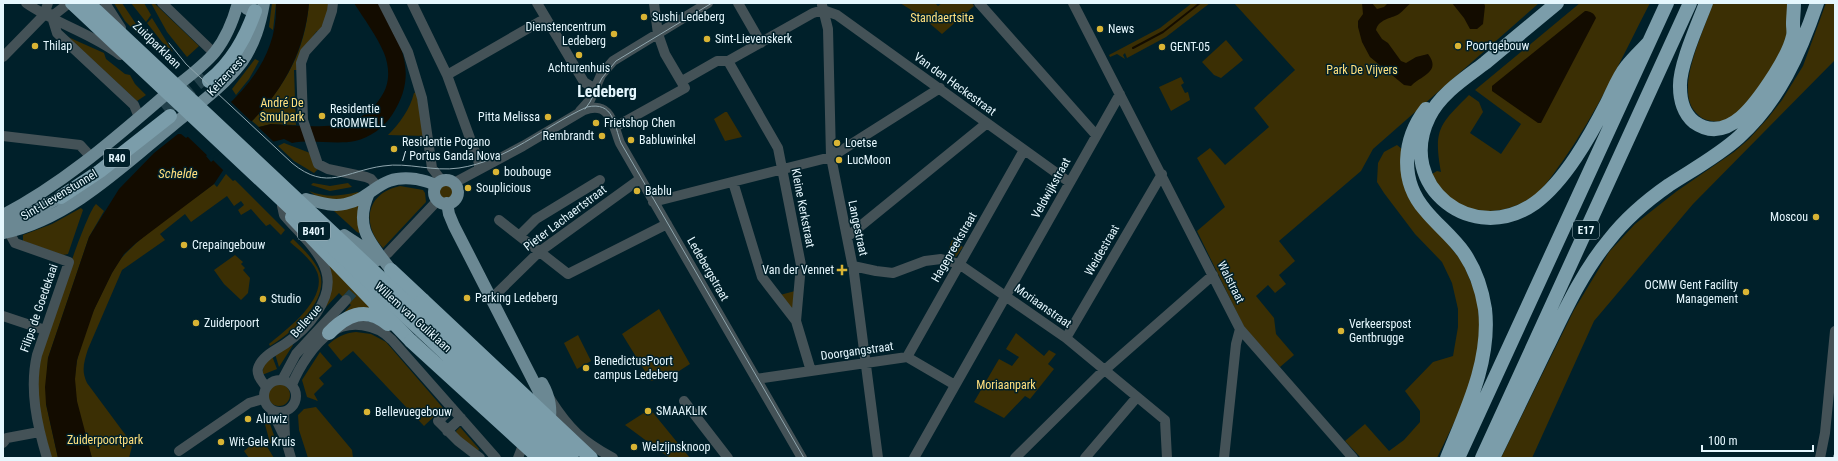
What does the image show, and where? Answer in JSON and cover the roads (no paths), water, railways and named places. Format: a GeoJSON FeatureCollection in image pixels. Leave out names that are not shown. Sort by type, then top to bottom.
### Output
{"type":"FeatureCollection","features":[{"type":"Feature","properties":{"kind":"highway","name":"B401"},"geometry":{"type":"LineString","coordinates":[[71,3],[557,458]]}},
{"type":"Feature","properties":{"kind":"highway","name":"B401"},"geometry":{"type":"LineString","coordinates":[[88,3],[572,458]]}},
{"type":"Feature","properties":{"kind":"highway"},"geometry":{"type":"LineString","coordinates":[[1447,458],[1482,365],[1485,339],[1485,309],[1477,279],[1464,253],[1424,210],[1415,193],[1409,175],[1408,145],[1410,134],[1418,119],[1439,95],[1550,3]]}},
{"type":"Feature","properties":{"kind":"highway","name":"E17"},"geometry":{"type":"LineString","coordinates":[[1557,3],[1455,87],[1436,105],[1429,117],[1422,140],[1421,157],[1424,168],[1429,182],[1436,193],[1460,212],[1474,217],[1490,218],[1507,216],[1522,210],[1535,202],[1549,190],[1564,172],[1599,118],[1626,67],[1649,42]]}},
{"type":"Feature","properties":{"kind":"highway","name":"E17"},"geometry":{"type":"LineString","coordinates":[[1458,458],[1668,3]]}},
{"type":"Feature","properties":{"kind":"highway","name":"E17"},"geometry":{"type":"LineString","coordinates":[[1482,458],[1690,3]]}},
{"type":"Feature","properties":{"kind":"highway"},"geometry":{"type":"LineString","coordinates":[[1706,3],[1684,63],[1680,86],[1684,110],[1690,118],[1700,126],[1718,129],[1730,125],[1742,117],[1761,97],[1784,59],[1794,35],[1804,3]]}},
{"type":"Feature","properties":{"kind":"highway"},"geometry":{"type":"LineString","coordinates":[[1794,3],[1794,35]]}},
{"type":"Feature","properties":{"kind":"highway"},"geometry":{"type":"LineString","coordinates":[[1493,458],[1565,309],[1589,266],[1608,240],[1631,215],[1668,186],[1710,159],[1739,137],[1761,114],[1783,84],[1799,53],[1817,3]]}},
{"type":"Feature","properties":{"kind":"highway"},"geometry":{"type":"LineString","coordinates":[[207,79],[231,59],[242,42],[247,5]]}},
{"type":"Feature","properties":{"kind":"highway","name":"Sint-Lievenstunnel"},"geometry":{"type":"LineString","coordinates":[[60,195],[167,113]]}},
{"type":"Feature","properties":{"kind":"highway"},"geometry":{"type":"LineString","coordinates":[[286,211],[411,341],[539,458]]}},
{"type":"Feature","properties":{"kind":"highway"},"geometry":{"type":"LineString","coordinates":[[391,270],[591,458]]}},
{"type":"Feature","properties":{"kind":"highway"},"geometry":{"type":"LineString","coordinates":[[329,333],[344,319],[351,316],[365,314],[383,320],[411,341]]}},
{"type":"Feature","properties":{"kind":"main road","name":"Keizervest"},"geometry":{"type":"LineString","coordinates":[[179,84],[214,53],[247,5],[261,22],[250,48],[232,74],[205,106]]}},
{"type":"Feature","properties":{"kind":"main road","name":"R40"},"geometry":{"type":"LineString","coordinates":[[3,215],[45,189],[91,157],[179,84]]}},
{"type":"Feature","properties":{"kind":"main road"},"geometry":{"type":"LineString","coordinates":[[179,84],[306,199],[335,205],[344,205],[390,180],[406,178],[439,183],[449,180],[454,183],[458,189],[458,195],[453,201],[443,202]]}},
{"type":"Feature","properties":{"kind":"main road","name":"Bellevue"},"geometry":{"type":"LineString","coordinates":[[164,96],[286,211]]}},
{"type":"Feature","properties":{"kind":"main road","name":"R40"},"geometry":{"type":"LineString","coordinates":[[5,231],[46,217],[83,197],[117,172],[185,115],[205,106]]}},
{"type":"Feature","properties":{"kind":"main road"},"geometry":{"type":"LineString","coordinates":[[439,183],[435,194],[443,202],[540,396],[541,401],[535,421],[568,458]]}},
{"type":"Feature","properties":{"kind":"main road"},"geometry":{"type":"LineString","coordinates":[[373,190],[362,208],[364,228],[368,238],[391,270]]}},
{"type":"Feature","properties":{"kind":"main road","name":"Sint-Lievenstunnel"},"geometry":{"type":"LineString","coordinates":[[3,221],[60,195]]}},
{"type":"Feature","properties":{"kind":"main road","name":"Sint-Lievenstunnel"},"geometry":{"type":"LineString","coordinates":[[5,231],[60,195]]}},
{"type":"Feature","properties":{"kind":"main road","name":"Willem van Guliklaan"},"geometry":{"type":"LineString","coordinates":[[306,199],[344,235],[359,256],[453,342],[535,421]]}},
{"type":"Feature","properties":{"kind":"main road","name":"Willem van Guliklaan"},"geometry":{"type":"LineString","coordinates":[[286,211],[302,217],[535,421]]}},
{"type":"Feature","properties":{"kind":"main road"},"geometry":{"type":"LineString","coordinates":[[344,235],[364,248],[391,270]]}},
{"type":"Feature","properties":{"kind":"main road"},"geometry":{"type":"LineString","coordinates":[[494,303],[506,315],[550,399],[551,415],[546,432]]}},
{"type":"Feature","properties":{"kind":"main road"},"geometry":{"type":"LineString","coordinates":[[546,432],[585,458]]}},
{"type":"Feature","properties":{"kind":"street"},"geometry":{"type":"LineString","coordinates":[[26,3],[48,17],[106,45],[126,60],[164,96]]}},
{"type":"Feature","properties":{"kind":"street"},"geometry":{"type":"LineString","coordinates":[[48,3],[48,17],[57,33],[134,105],[139,117]]}},
{"type":"Feature","properties":{"kind":"street"},"geometry":{"type":"LineString","coordinates":[[3,57],[48,17],[71,3]]}},
{"type":"Feature","properties":{"kind":"street","name":"Zuidparklaan"},"geometry":{"type":"LineString","coordinates":[[105,3],[132,41],[179,84]]}},
{"type":"Feature","properties":{"kind":"street"},"geometry":{"type":"LineString","coordinates":[[162,3],[214,53]]}},
{"type":"Feature","properties":{"kind":"street"},"geometry":{"type":"LineString","coordinates":[[333,3],[326,29],[305,52],[301,63],[303,120],[315,158],[323,167],[371,179],[373,190]]}},
{"type":"Feature","properties":{"kind":"street"},"geometry":{"type":"LineString","coordinates":[[383,3],[404,42],[422,98],[432,168],[439,183]]}},
{"type":"Feature","properties":{"kind":"street"},"geometry":{"type":"LineString","coordinates":[[412,3],[447,75],[479,163],[479,169]]}},
{"type":"Feature","properties":{"kind":"street"},"geometry":{"type":"LineString","coordinates":[[537,3],[584,82],[594,88]]}},
{"type":"Feature","properties":{"kind":"street"},"geometry":{"type":"LineString","coordinates":[[615,127],[685,88],[665,54],[658,34],[654,3]]}},
{"type":"Feature","properties":{"kind":"street"},"geometry":{"type":"LineString","coordinates":[[454,183],[580,112],[586,105],[601,75],[613,61],[708,3]]}},
{"type":"Feature","properties":{"kind":"street"},"geometry":{"type":"LineString","coordinates":[[738,3],[761,43]]}},
{"type":"Feature","properties":{"kind":"street"},"geometry":{"type":"LineString","coordinates":[[979,3],[1096,135]]}},
{"type":"Feature","properties":{"kind":"street","name":"Walstraat"},"geometry":{"type":"LineString","coordinates":[[1073,3],[1162,174],[1240,329],[1353,458]]}},
{"type":"Feature","properties":{"kind":"street"},"geometry":{"type":"LineString","coordinates":[[682,81],[717,61],[728,61],[813,13],[822,6]]}},
{"type":"Feature","properties":{"kind":"street","name":"Van den Heckestraat"},"geometry":{"type":"LineString","coordinates":[[822,6],[940,88],[1069,182]]}},
{"type":"Feature","properties":{"kind":"street","name":"Langestraat"},"geometry":{"type":"LineString","coordinates":[[822,6],[828,29],[831,157],[853,266],[878,458]]}},
{"type":"Feature","properties":{"kind":"street"},"geometry":{"type":"LineString","coordinates":[[447,75],[546,18]]}},
{"type":"Feature","properties":{"kind":"street","name":"Kleine Kerkstraat"},"geometry":{"type":"LineString","coordinates":[[728,61],[778,148],[801,265],[796,321],[811,371]]}},
{"type":"Feature","properties":{"kind":"street"},"geometry":{"type":"LineString","coordinates":[[654,202],[831,157],[940,88]]}},
{"type":"Feature","properties":{"kind":"street","name":"Veldwijkstraat"},"geometry":{"type":"LineString","coordinates":[[914,458],[1120,94]]}},
{"type":"Feature","properties":{"kind":"street","name":"Ledebergstraat"},"geometry":{"type":"LineString","coordinates":[[580,112],[594,108],[605,111],[613,120],[620,143],[640,179],[802,458]]}},
{"type":"Feature","properties":{"kind":"street"},"geometry":{"type":"LineString","coordinates":[[847,237],[987,123]]}},
{"type":"Feature","properties":{"kind":"street"},"geometry":{"type":"LineString","coordinates":[[3,136],[80,145],[91,157]]}},
{"type":"Feature","properties":{"kind":"street","name":"Hagepreekstraat"},"geometry":{"type":"LineString","coordinates":[[907,358],[1024,150]]}},
{"type":"Feature","properties":{"kind":"street","name":"Weidestraat"},"geometry":{"type":"LineString","coordinates":[[1066,338],[1162,174]]}},
{"type":"Feature","properties":{"kind":"street","name":"Pieter Lachaertstraat"},"geometry":{"type":"LineString","coordinates":[[494,303],[539,252],[640,179]]}},
{"type":"Feature","properties":{"kind":"street"},"geometry":{"type":"LineString","coordinates":[[520,235],[536,219],[600,180]]}},
{"type":"Feature","properties":{"kind":"street"},"geometry":{"type":"LineString","coordinates":[[733,182],[762,277],[796,321]]}},
{"type":"Feature","properties":{"kind":"street"},"geometry":{"type":"LineString","coordinates":[[388,253],[443,202]]}},
{"type":"Feature","properties":{"kind":"street","name":"Bellevue"},"geometry":{"type":"LineString","coordinates":[[266,387],[259,377],[258,369],[260,365],[270,353],[291,339],[310,320],[323,304],[328,291],[326,272],[322,261],[284,215],[286,211]]}},
{"type":"Feature","properties":{"kind":"street"},"geometry":{"type":"LineString","coordinates":[[499,220],[568,274],[667,224]]}},
{"type":"Feature","properties":{"kind":"street","name":"Filips de Goedekaai"},"geometry":{"type":"LineString","coordinates":[[5,231],[15,243],[69,262],[45,330],[34,369],[33,383],[39,432],[47,458]]}},
{"type":"Feature","properties":{"kind":"street","name":"Moriaanstraat"},"geometry":{"type":"LineString","coordinates":[[853,266],[893,273],[925,261],[941,258],[959,264],[1066,338],[1165,420],[1167,458]]}},
{"type":"Feature","properties":{"kind":"street"},"geometry":{"type":"LineString","coordinates":[[1015,458],[1104,370],[1213,275]]}},
{"type":"Feature","properties":{"kind":"street"},"geometry":{"type":"LineString","coordinates":[[282,380],[296,354],[346,300]]}},
{"type":"Feature","properties":{"kind":"street"},"geometry":{"type":"LineString","coordinates":[[3,316],[45,330]]}},
{"type":"Feature","properties":{"kind":"street"},"geometry":{"type":"LineString","coordinates":[[292,385],[307,358],[329,333],[342,328],[358,325],[371,327],[384,333],[496,458]]}},
{"type":"Feature","properties":{"kind":"street"},"geometry":{"type":"LineString","coordinates":[[1224,458],[1236,344],[1240,329]]}},
{"type":"Feature","properties":{"kind":"street"},"geometry":{"type":"LineString","coordinates":[[1820,458],[1825,433],[1835,331]]}},
{"type":"Feature","properties":{"kind":"street","name":"Doorgangstraat"},"geometry":{"type":"LineString","coordinates":[[756,378],[907,358],[955,384]]}},
{"type":"Feature","properties":{"kind":"street"},"geometry":{"type":"LineString","coordinates":[[272,411],[284,412],[289,410],[295,402],[296,393],[292,385],[282,380],[273,381],[266,387],[263,399],[272,411],[279,428],[285,437]]}},
{"type":"Feature","properties":{"kind":"street"},"geometry":{"type":"LineString","coordinates":[[1085,458],[1137,397]]}},
{"type":"Feature","properties":{"kind":"street"},"geometry":{"type":"LineString","coordinates":[[179,451],[249,404],[263,399]]}},
{"type":"Feature","properties":{"kind":"street"},"geometry":{"type":"LineString","coordinates":[[550,399],[573,431],[586,443],[613,458]]}},
{"type":"Feature","properties":{"kind":"street"},"geometry":{"type":"LineString","coordinates":[[684,401],[728,458]]}},
{"type":"Feature","properties":{"kind":"street"},"geometry":{"type":"LineString","coordinates":[[452,408],[438,421],[458,442],[480,458]]}},
{"type":"Feature","properties":{"kind":"street"},"geometry":{"type":"LineString","coordinates":[[284,412],[285,437],[291,458]]}},
{"type":"Feature","properties":{"kind":"street"},"geometry":{"type":"LineString","coordinates":[[447,431],[461,418]]}},
{"type":"Feature","properties":{"kind":"street"},"geometry":{"type":"LineString","coordinates":[[518,458],[523,444],[535,421]]}},
{"type":"Feature","properties":{"kind":"street"},"geometry":{"type":"LineString","coordinates":[[4,439],[39,432]]}},
{"type":"Feature","properties":{"kind":"street"},"geometry":{"type":"LineString","coordinates":[[531,458],[546,432]]}},
{"type":"Feature","properties":{"kind":"water","name":"Schelde"},"geometry":{"type":"Polygon","coordinates":[[[276,3],[309,3],[303,36],[292,66],[275,95],[253,120],[206,156],[211,162],[259,127],[271,124],[332,126],[359,118],[371,109],[384,92],[388,70],[384,53],[378,40],[354,3],[378,3],[393,31],[404,58],[406,71],[405,85],[400,100],[385,124],[371,135],[361,140],[347,142],[292,143],[284,139],[252,147],[224,169],[214,184],[136,243],[124,254],[112,273],[94,310],[77,360],[75,379],[77,401],[92,458],[58,458],[46,404],[45,387],[48,358],[89,237],[119,189],[154,153],[178,134],[181,134],[186,138],[203,126],[235,98],[249,82],[261,65],[270,46],[275,25],[276,3]]]}},
{"type":"Feature","properties":{"kind":"water"},"geometry":{"type":"Polygon","coordinates":[[[1362,3],[1372,3],[1377,9],[1384,7],[1388,3],[1411,3],[1399,14],[1382,21],[1377,26],[1376,30],[1401,61],[1406,63],[1416,57],[1428,54],[1432,60],[1433,65],[1428,73],[1411,86],[1404,85],[1370,57],[1362,42],[1358,27],[1358,21],[1363,14],[1362,3]]]}},
{"type":"Feature","properties":{"kind":"water"},"geometry":{"type":"Polygon","coordinates":[[[1452,3],[1484,3],[1483,24],[1477,29],[1470,29],[1464,18],[1452,3]]]}},
{"type":"Feature","properties":{"kind":"water"},"geometry":{"type":"Polygon","coordinates":[[[1585,11],[1589,11],[1596,18],[1541,123],[1538,123],[1492,91],[1492,86],[1585,11]]]}},
{"type":"Feature","properties":{"kind":"waterway"},"geometry":{"type":"LineString","coordinates":[[1133,48],[1163,32],[1200,3]]}},
{"type":"Feature","properties":{"kind":"tunnel"},"geometry":{"type":"LineString","coordinates":[[164,110],[205,77]]}},
{"type":"Feature","properties":{"kind":"tunnel"},"geometry":{"type":"LineString","coordinates":[[346,300],[363,281]]}},
{"type":"Feature","properties":{"kind":"tram line"},"geometry":{"type":"LineString","coordinates":[[585,109],[602,78],[616,61],[712,3]]}},
{"type":"Feature","properties":{"kind":"tram line"},"geometry":{"type":"LineString","coordinates":[[169,43],[186,64],[292,163],[304,172],[326,178],[347,175],[370,168],[392,165],[449,169],[476,164],[509,151],[587,107],[596,106],[608,111],[612,116],[621,143],[804,458]]}},
{"type":"Feature","properties":{"kind":"place","name":"Sushi Ledeberg"},"geometry":{"type":"Point","coordinates":[644,17]}},
{"type":"Feature","properties":{"kind":"place","name":"News"},"geometry":{"type":"Point","coordinates":[1100,29]}},
{"type":"Feature","properties":{"kind":"place","name":"Dienstencentrum Ledeberg"},"geometry":{"type":"Point","coordinates":[614,34]}},
{"type":"Feature","properties":{"kind":"place","name":"Sint-Lievenskerk"},"geometry":{"type":"Point","coordinates":[707,39]}},
{"type":"Feature","properties":{"kind":"place","name":"Thilap"},"geometry":{"type":"Point","coordinates":[35,46]}},
{"type":"Feature","properties":{"kind":"place","name":"Poortgebouw"},"geometry":{"type":"Point","coordinates":[1458,46]}},
{"type":"Feature","properties":{"kind":"place","name":"GENT-05"},"geometry":{"type":"Point","coordinates":[1162,47]}},
{"type":"Feature","properties":{"kind":"place","name":"Achturenhuis"},"geometry":{"type":"Point","coordinates":[579,55]}},
{"type":"Feature","properties":{"kind":"place","name":"Residentie CROMWELL"},"geometry":{"type":"Point","coordinates":[322,116]}},
{"type":"Feature","properties":{"kind":"place","name":"Pitta Melissa"},"geometry":{"type":"Point","coordinates":[548,117]}},
{"type":"Feature","properties":{"kind":"place","name":"Frietshop Chen"},"geometry":{"type":"Point","coordinates":[596,123]}},
{"type":"Feature","properties":{"kind":"place","name":"Rembrandt"},"geometry":{"type":"Point","coordinates":[602,136]}},
{"type":"Feature","properties":{"kind":"place","name":"Babluwinkel"},"geometry":{"type":"Point","coordinates":[631,140]}},
{"type":"Feature","properties":{"kind":"place","name":"Loetse"},"geometry":{"type":"Point","coordinates":[837,143]}},
{"type":"Feature","properties":{"kind":"place","name":"Residentie Pogano / Portus Ganda Nova"},"geometry":{"type":"Point","coordinates":[394,149]}},
{"type":"Feature","properties":{"kind":"place","name":"LucMoon"},"geometry":{"type":"Point","coordinates":[839,160]}},
{"type":"Feature","properties":{"kind":"place","name":"boubouge"},"geometry":{"type":"Point","coordinates":[496,172]}},
{"type":"Feature","properties":{"kind":"place","name":"Souplicious"},"geometry":{"type":"Point","coordinates":[468,188]}},
{"type":"Feature","properties":{"kind":"place","name":"Bablu"},"geometry":{"type":"Point","coordinates":[637,191]}},
{"type":"Feature","properties":{"kind":"place","name":"Moscou"},"geometry":{"type":"Point","coordinates":[1816,217]}},
{"type":"Feature","properties":{"kind":"place","name":"Crepaingebouw"},"geometry":{"type":"Point","coordinates":[184,245]}},
{"type":"Feature","properties":{"kind":"place","name":"Van der Vennet"},"geometry":{"type":"Point","coordinates":[842,270]}},
{"type":"Feature","properties":{"kind":"place","name":"OCMW Gent Facility Management"},"geometry":{"type":"Point","coordinates":[1746,292]}},
{"type":"Feature","properties":{"kind":"place","name":"Parking Ledeberg"},"geometry":{"type":"Point","coordinates":[467,298]}},
{"type":"Feature","properties":{"kind":"place","name":"Studio"},"geometry":{"type":"Point","coordinates":[263,299]}},
{"type":"Feature","properties":{"kind":"place","name":"Zuiderpoort"},"geometry":{"type":"Point","coordinates":[196,323]}},
{"type":"Feature","properties":{"kind":"place","name":"Verkeerspost Gentbrugge"},"geometry":{"type":"Point","coordinates":[1341,331]}},
{"type":"Feature","properties":{"kind":"place","name":"BenedictusPoort campus Ledeberg"},"geometry":{"type":"Point","coordinates":[586,368]}},
{"type":"Feature","properties":{"kind":"place","name":"SMAAKLIK"},"geometry":{"type":"Point","coordinates":[648,411]}},
{"type":"Feature","properties":{"kind":"place","name":"Bellevuegebouw"},"geometry":{"type":"Point","coordinates":[367,412]}},
{"type":"Feature","properties":{"kind":"place","name":"Aluwiz"},"geometry":{"type":"Point","coordinates":[248,419]}},
{"type":"Feature","properties":{"kind":"place","name":"Wit-Gele Kruis"},"geometry":{"type":"Point","coordinates":[221,442]}},
{"type":"Feature","properties":{"kind":"place","name":"Welzijnsknoop"},"geometry":{"type":"Point","coordinates":[634,447]}},
{"type":"Feature","properties":{"kind":"district","name":"Ledeberg"},"geometry":{"type":"Point","coordinates":[607,91]}},
{"type":"Feature","properties":{"kind":"park label","name":"Standaertsite"},"geometry":{"type":"Point","coordinates":[942,18]}},
{"type":"Feature","properties":{"kind":"park label","name":"Park De Vijvers"},"geometry":{"type":"Point","coordinates":[1362,70]}},
{"type":"Feature","properties":{"kind":"park label","name":"André De Smulpark"},"geometry":{"type":"Point","coordinates":[282,110]}},
{"type":"Feature","properties":{"kind":"park label","name":"Moriaanpark"},"geometry":{"type":"Point","coordinates":[1006,385]}},
{"type":"Feature","properties":{"kind":"park label","name":"Zuiderpoortpark"},"geometry":{"type":"Point","coordinates":[105,440]}}]}
